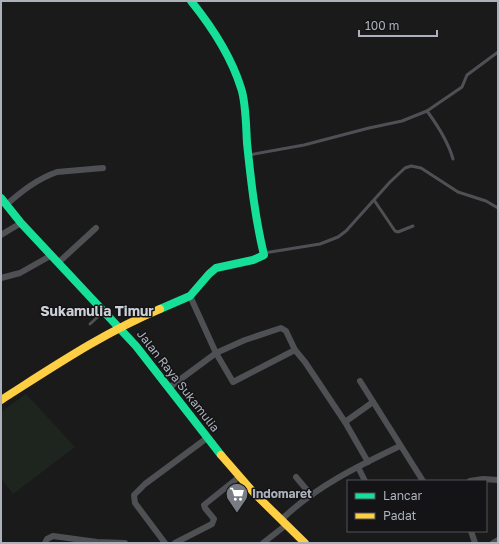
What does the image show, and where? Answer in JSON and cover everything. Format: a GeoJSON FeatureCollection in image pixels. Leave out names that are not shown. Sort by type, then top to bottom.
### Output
{"type":"FeatureCollection","features":[{"type":"Feature","properties":{"kind":"street"},"geometry":{"type":"LineString","coordinates":[[1,400],[71,355],[119,327],[190,296],[213,270],[263,257],[264,253],[257,220],[242,90],[234,66],[224,48],[204,17],[191,1]]}},
{"type":"Feature","properties":{"kind":"street"},"geometry":{"type":"LineString","coordinates":[[4,201],[51,174],[57,172],[103,168]]}},
{"type":"Feature","properties":{"kind":"street","name":"Jalan Raya Sukamulia"},"geometry":{"type":"LineString","coordinates":[[4,201],[21,223],[119,327],[170,387],[208,438],[239,476],[305,543]]}},
{"type":"Feature","properties":{"kind":"street"},"geometry":{"type":"LineString","coordinates":[[1,235],[21,223]]}},
{"type":"Feature","properties":{"kind":"street"},"geometry":{"type":"LineString","coordinates":[[59,262],[96,228]]}},
{"type":"Feature","properties":{"kind":"street"},"geometry":{"type":"LineString","coordinates":[[1,278],[20,273],[52,255]]}},
{"type":"Feature","properties":{"kind":"street"},"geometry":{"type":"LineString","coordinates":[[190,296],[216,353],[231,381],[234,382],[295,350]]}},
{"type":"Feature","properties":{"kind":"street"},"geometry":{"type":"LineString","coordinates":[[170,387],[216,353],[245,340],[282,328],[286,331],[295,350],[305,362],[345,422],[368,462]]}},
{"type":"Feature","properties":{"kind":"street"},"geometry":{"type":"LineString","coordinates":[[360,381],[422,480]]}},
{"type":"Feature","properties":{"kind":"street"},"geometry":{"type":"LineString","coordinates":[[345,422],[374,402]]}},
{"type":"Feature","properties":{"kind":"street"},"geometry":{"type":"LineString","coordinates":[[164,543],[135,503],[134,495],[146,484],[208,438]]}},
{"type":"Feature","properties":{"kind":"street"},"geometry":{"type":"LineString","coordinates":[[263,543],[311,495],[358,467],[400,446]]}},
{"type":"Feature","properties":{"kind":"street"},"geometry":{"type":"LineString","coordinates":[[358,467],[364,480]]}},
{"type":"Feature","properties":{"kind":"street"},"geometry":{"type":"LineString","coordinates":[[175,543],[212,524],[214,519],[204,505],[239,476]]}},
{"type":"Feature","properties":{"kind":"street"},"geometry":{"type":"LineString","coordinates":[[296,477],[311,495]]}},
{"type":"Feature","properties":{"kind":"street"},"geometry":{"type":"LineString","coordinates":[[476,480],[498,480]]}},
{"type":"Feature","properties":{"kind":"street"},"geometry":{"type":"LineString","coordinates":[[472,532],[475,543]]}},
{"type":"Feature","properties":{"kind":"street"},"geometry":{"type":"LineString","coordinates":[[44,543],[46,539],[53,536],[97,542],[125,543]]}},
{"type":"Feature","properties":{"kind":"street"},"geometry":{"type":"LineString","coordinates":[[493,543],[498,540]]}},
{"type":"Feature","properties":{"kind":"lane"},"geometry":{"type":"LineString","coordinates":[[249,155],[402,121],[427,111],[462,87],[467,74],[498,52]]}},
{"type":"Feature","properties":{"kind":"lane"},"geometry":{"type":"LineString","coordinates":[[427,111],[443,134],[453,159]]}},
{"type":"Feature","properties":{"kind":"lane"},"geometry":{"type":"LineString","coordinates":[[264,253],[320,244],[332,240],[346,231],[405,168],[416,166],[428,172],[458,192],[486,201],[498,208]]}},
{"type":"Feature","properties":{"kind":"lane"},"geometry":{"type":"LineString","coordinates":[[374,200],[395,231],[398,232],[413,226]]}},
{"type":"Feature","properties":{"kind":"lane"},"geometry":{"type":"LineString","coordinates":[[90,324],[104,311]]}},
{"type":"Feature","properties":{"kind":"shaded area"},"geometry":{"type":"Polygon","coordinates":[[[26,394],[75,447],[13,494],[1,478],[1,412],[26,394]]]}},
{"type":"Feature","properties":{"kind":"traffic: fast"},"geometry":{"type":"LineString","coordinates":[[160,309],[190,296],[216,268],[253,260],[264,255],[252,185],[243,94],[237,76],[226,53],[206,21],[191,1]]}},
{"type":"Feature","properties":{"kind":"traffic: fast"},"geometry":{"type":"LineString","coordinates":[[1,198],[21,223],[136,346],[221,455]]}},
{"type":"Feature","properties":{"kind":"traffic: slow"},"geometry":{"type":"LineString","coordinates":[[1,400],[98,340],[139,318],[160,309]]}},
{"type":"Feature","properties":{"kind":"traffic: slow"},"geometry":{"type":"LineString","coordinates":[[221,455],[254,493],[305,543]]}},
{"type":"Feature","properties":{"kind":"place","name":"Indomaret"},"geometry":{"type":"Point","coordinates":[237,514]}},
{"type":"Feature","properties":{"kind":"district","name":"Sukamulia Timur"},"geometry":{"type":"Point","coordinates":[97,311]}}]}
